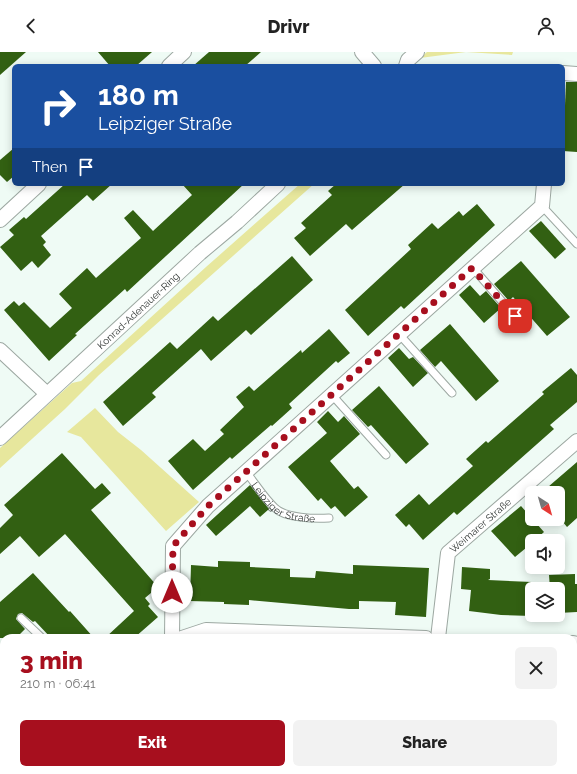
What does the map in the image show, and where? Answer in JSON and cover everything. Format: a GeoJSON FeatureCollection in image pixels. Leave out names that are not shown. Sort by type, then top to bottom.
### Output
{"type":"FeatureCollection","features":[{"type":"Feature","properties":{"kind":"street"},"geometry":{"type":"LineString","coordinates":[[171,64],[184,52]]}},
{"type":"Feature","properties":{"kind":"street"},"geometry":{"type":"LineString","coordinates":[[362,52],[372,64]]}},
{"type":"Feature","properties":{"kind":"street"},"geometry":{"type":"LineString","coordinates":[[407,64],[408,60],[417,52]]}},
{"type":"Feature","properties":{"kind":"street"},"geometry":{"type":"LineString","coordinates":[[565,73],[577,74]]}},
{"type":"Feature","properties":{"kind":"street"},"geometry":{"type":"LineString","coordinates":[[0,220],[37,186]]}},
{"type":"Feature","properties":{"kind":"street","name":"Konrad-Adenauer-Ring"},"geometry":{"type":"LineString","coordinates":[[0,438],[200,253],[237,222],[276,186]]}},
{"type":"Feature","properties":{"kind":"street"},"geometry":{"type":"LineString","coordinates":[[542,206],[544,186]]}},
{"type":"Feature","properties":{"kind":"street","name":"Leipziger Straße"},"geometry":{"type":"LineString","coordinates":[[172,634],[173,546],[208,506],[542,206]]}},
{"type":"Feature","properties":{"kind":"street"},"geometry":{"type":"LineString","coordinates":[[0,350],[47,394]]}},
{"type":"Feature","properties":{"kind":"street","name":"Weimarer Straße"},"geometry":{"type":"LineString","coordinates":[[438,634],[448,553],[577,441]]}},
{"type":"Feature","properties":{"kind":"street"},"geometry":{"type":"LineString","coordinates":[[194,634],[206,630],[295,634]]}},
{"type":"Feature","properties":{"kind":"lane"},"geometry":{"type":"LineString","coordinates":[[542,206],[577,244]]}},
{"type":"Feature","properties":{"kind":"lane"},"geometry":{"type":"LineString","coordinates":[[472,268],[525,328]]}},
{"type":"Feature","properties":{"kind":"lane"},"geometry":{"type":"LineString","coordinates":[[399,334],[452,393]]}},
{"type":"Feature","properties":{"kind":"lane"},"geometry":{"type":"LineString","coordinates":[[332,395],[386,455]]}},
{"type":"Feature","properties":{"kind":"lane","name":"Leipziger Straße"},"geometry":{"type":"LineString","coordinates":[[246,472],[276,509],[300,517],[317,519],[329,518]]}},
{"type":"Feature","properties":{"kind":"lane"},"geometry":{"type":"LineString","coordinates":[[21,618],[38,634]]}},
{"type":"Feature","properties":{"kind":"green space"},"geometry":{"type":"Polygon","coordinates":[[[427,52],[466,52],[420,58],[427,52]]]}},
{"type":"Feature","properties":{"kind":"green space"},"geometry":{"type":"Polygon","coordinates":[[[466,52],[513,52],[512,55],[466,52]]]}},
{"type":"Feature","properties":{"kind":"green space"},"geometry":{"type":"Polygon","coordinates":[[[298,186],[312,186],[99,375],[65,409],[0,468],[0,448],[72,383],[81,381],[298,186]]]}},
{"type":"Feature","properties":{"kind":"green space"},"geometry":{"type":"Polygon","coordinates":[[[95,408],[118,432],[141,450],[199,502],[166,531],[81,437],[67,432],[95,408]]]}},
{"type":"Feature","properties":{"kind":"building"},"geometry":{"type":"Polygon","coordinates":[[[0,52],[26,52],[12,64],[0,75],[0,52]]]}},
{"type":"Feature","properties":{"kind":"building"},"geometry":{"type":"Polygon","coordinates":[[[98,52],[152,52],[138,64],[108,64],[98,52]]]}},
{"type":"Feature","properties":{"kind":"building"},"geometry":{"type":"Polygon","coordinates":[[[209,52],[261,52],[247,64],[195,64],[209,52]]]}},
{"type":"Feature","properties":{"kind":"building"},"geometry":{"type":"Polygon","coordinates":[[[566,82],[577,82],[577,152],[565,151],[566,82]]]}},
{"type":"Feature","properties":{"kind":"building"},"geometry":{"type":"Polygon","coordinates":[[[12,150],[12,178],[7,182],[0,175],[0,160],[12,150]]]}},
{"type":"Feature","properties":{"kind":"building"},"geometry":{"type":"Polygon","coordinates":[[[63,186],[110,186],[93,201],[87,195],[41,236],[46,242],[43,245],[51,255],[38,268],[32,261],[21,271],[0,247],[14,235],[9,230],[24,217],[26,219],[63,186]]]}},
{"type":"Feature","properties":{"kind":"building"},"geometry":{"type":"Polygon","coordinates":[[[184,186],[242,186],[127,292],[125,289],[75,334],[77,335],[49,361],[4,310],[14,301],[19,306],[24,302],[50,328],[72,308],[59,294],[87,268],[96,278],[141,238],[124,218],[133,210],[153,231],[192,195],[184,186]]]}},
{"type":"Feature","properties":{"kind":"building"},"geometry":{"type":"Polygon","coordinates":[[[334,186],[403,186],[352,230],[346,224],[310,256],[294,238],[306,228],[301,223],[332,195],[328,191],[334,186]]]}},
{"type":"Feature","properties":{"kind":"building"},"geometry":{"type":"Polygon","coordinates":[[[477,204],[495,225],[404,309],[401,306],[368,336],[345,310],[411,249],[408,245],[432,223],[438,229],[459,211],[463,216],[477,204]]]}},
{"type":"Feature","properties":{"kind":"building"},"geometry":{"type":"Polygon","coordinates":[[[541,221],[566,249],[555,259],[529,231],[541,221]]]}},
{"type":"Feature","properties":{"kind":"building"},"geometry":{"type":"Polygon","coordinates":[[[292,256],[313,280],[251,335],[246,330],[211,361],[201,349],[152,393],[156,397],[123,426],[103,402],[170,342],[177,349],[213,316],[218,321],[292,256]]]}},
{"type":"Feature","properties":{"kind":"building"},"geometry":{"type":"Polygon","coordinates":[[[521,261],[570,317],[547,336],[513,297],[509,301],[494,284],[521,261]]]}},
{"type":"Feature","properties":{"kind":"building"},"geometry":{"type":"Polygon","coordinates":[[[470,285],[480,296],[486,291],[501,308],[484,323],[459,295],[470,285]]]}},
{"type":"Feature","properties":{"kind":"building"},"geometry":{"type":"Polygon","coordinates":[[[450,324],[499,381],[476,401],[441,361],[435,367],[420,350],[450,324]]]}},
{"type":"Feature","properties":{"kind":"building"},"geometry":{"type":"Polygon","coordinates":[[[329,329],[350,353],[338,363],[336,361],[289,404],[292,408],[272,426],[271,425],[232,459],[230,457],[193,490],[168,461],[193,439],[205,451],[224,434],[220,430],[244,407],[236,397],[249,386],[254,391],[301,350],[302,353],[329,329]]]}},
{"type":"Feature","properties":{"kind":"building"},"geometry":{"type":"Polygon","coordinates":[[[399,348],[409,359],[413,357],[428,373],[413,387],[388,358],[399,348]]]}},
{"type":"Feature","properties":{"kind":"building"},"geometry":{"type":"Polygon","coordinates":[[[571,368],[577,375],[577,402],[550,425],[554,429],[457,515],[454,512],[423,540],[409,524],[406,527],[395,515],[419,494],[429,505],[473,466],[466,459],[486,441],[488,443],[544,394],[542,392],[571,368]]]}},
{"type":"Feature","properties":{"kind":"building"},"geometry":{"type":"Polygon","coordinates":[[[379,386],[429,444],[406,464],[371,425],[368,427],[352,410],[379,386]]]}},
{"type":"Feature","properties":{"kind":"building"},"geometry":{"type":"Polygon","coordinates":[[[328,411],[338,422],[344,416],[360,434],[330,461],[354,489],[358,486],[368,497],[345,517],[335,506],[331,509],[321,498],[318,501],[288,467],[327,433],[317,422],[328,411]]]}},
{"type":"Feature","properties":{"kind":"building"},"geometry":{"type":"Polygon","coordinates":[[[62,453],[95,489],[102,483],[111,493],[91,510],[158,587],[145,598],[150,604],[148,606],[158,617],[139,634],[109,634],[134,611],[65,534],[39,557],[20,536],[0,554],[0,528],[13,515],[4,505],[62,453]]]}},
{"type":"Feature","properties":{"kind":"building"},"geometry":{"type":"Polygon","coordinates":[[[577,462],[577,518],[567,527],[565,525],[565,486],[549,486],[577,462]]]}},
{"type":"Feature","properties":{"kind":"building"},"geometry":{"type":"Polygon","coordinates":[[[250,485],[269,509],[260,517],[250,506],[216,536],[206,525],[250,485]]]}},
{"type":"Feature","properties":{"kind":"building"},"geometry":{"type":"Polygon","coordinates":[[[521,506],[525,511],[525,526],[539,526],[544,532],[542,534],[525,534],[525,549],[515,557],[491,531],[521,506]]]}},
{"type":"Feature","properties":{"kind":"building"},"geometry":{"type":"Polygon","coordinates":[[[218,561],[250,562],[250,567],[290,569],[290,577],[315,578],[316,571],[353,574],[353,565],[429,568],[426,617],[395,615],[396,602],[359,601],[359,609],[349,609],[249,600],[249,605],[224,604],[224,602],[190,601],[191,565],[218,567],[218,561]]]}},
{"type":"Feature","properties":{"kind":"building"},"geometry":{"type":"Polygon","coordinates":[[[462,567],[490,569],[490,579],[488,580],[532,582],[525,582],[525,616],[501,615],[469,611],[471,590],[461,589],[462,567]]]}},
{"type":"Feature","properties":{"kind":"building"},"geometry":{"type":"Polygon","coordinates":[[[33,573],[90,634],[47,634],[35,621],[33,622],[22,613],[18,614],[16,619],[25,629],[20,634],[0,634],[0,602],[33,573]]]}},
{"type":"Feature","properties":{"kind":"building"},"geometry":{"type":"Polygon","coordinates":[[[575,574],[575,584],[577,584],[577,612],[565,613],[565,582],[550,582],[549,575],[575,574]]]}},
{"type":"Feature","properties":{"kind":"route"},"geometry":{"type":"LineString","coordinates":[[172,592],[173,546],[208,506],[472,268],[515,316]]}}]}
